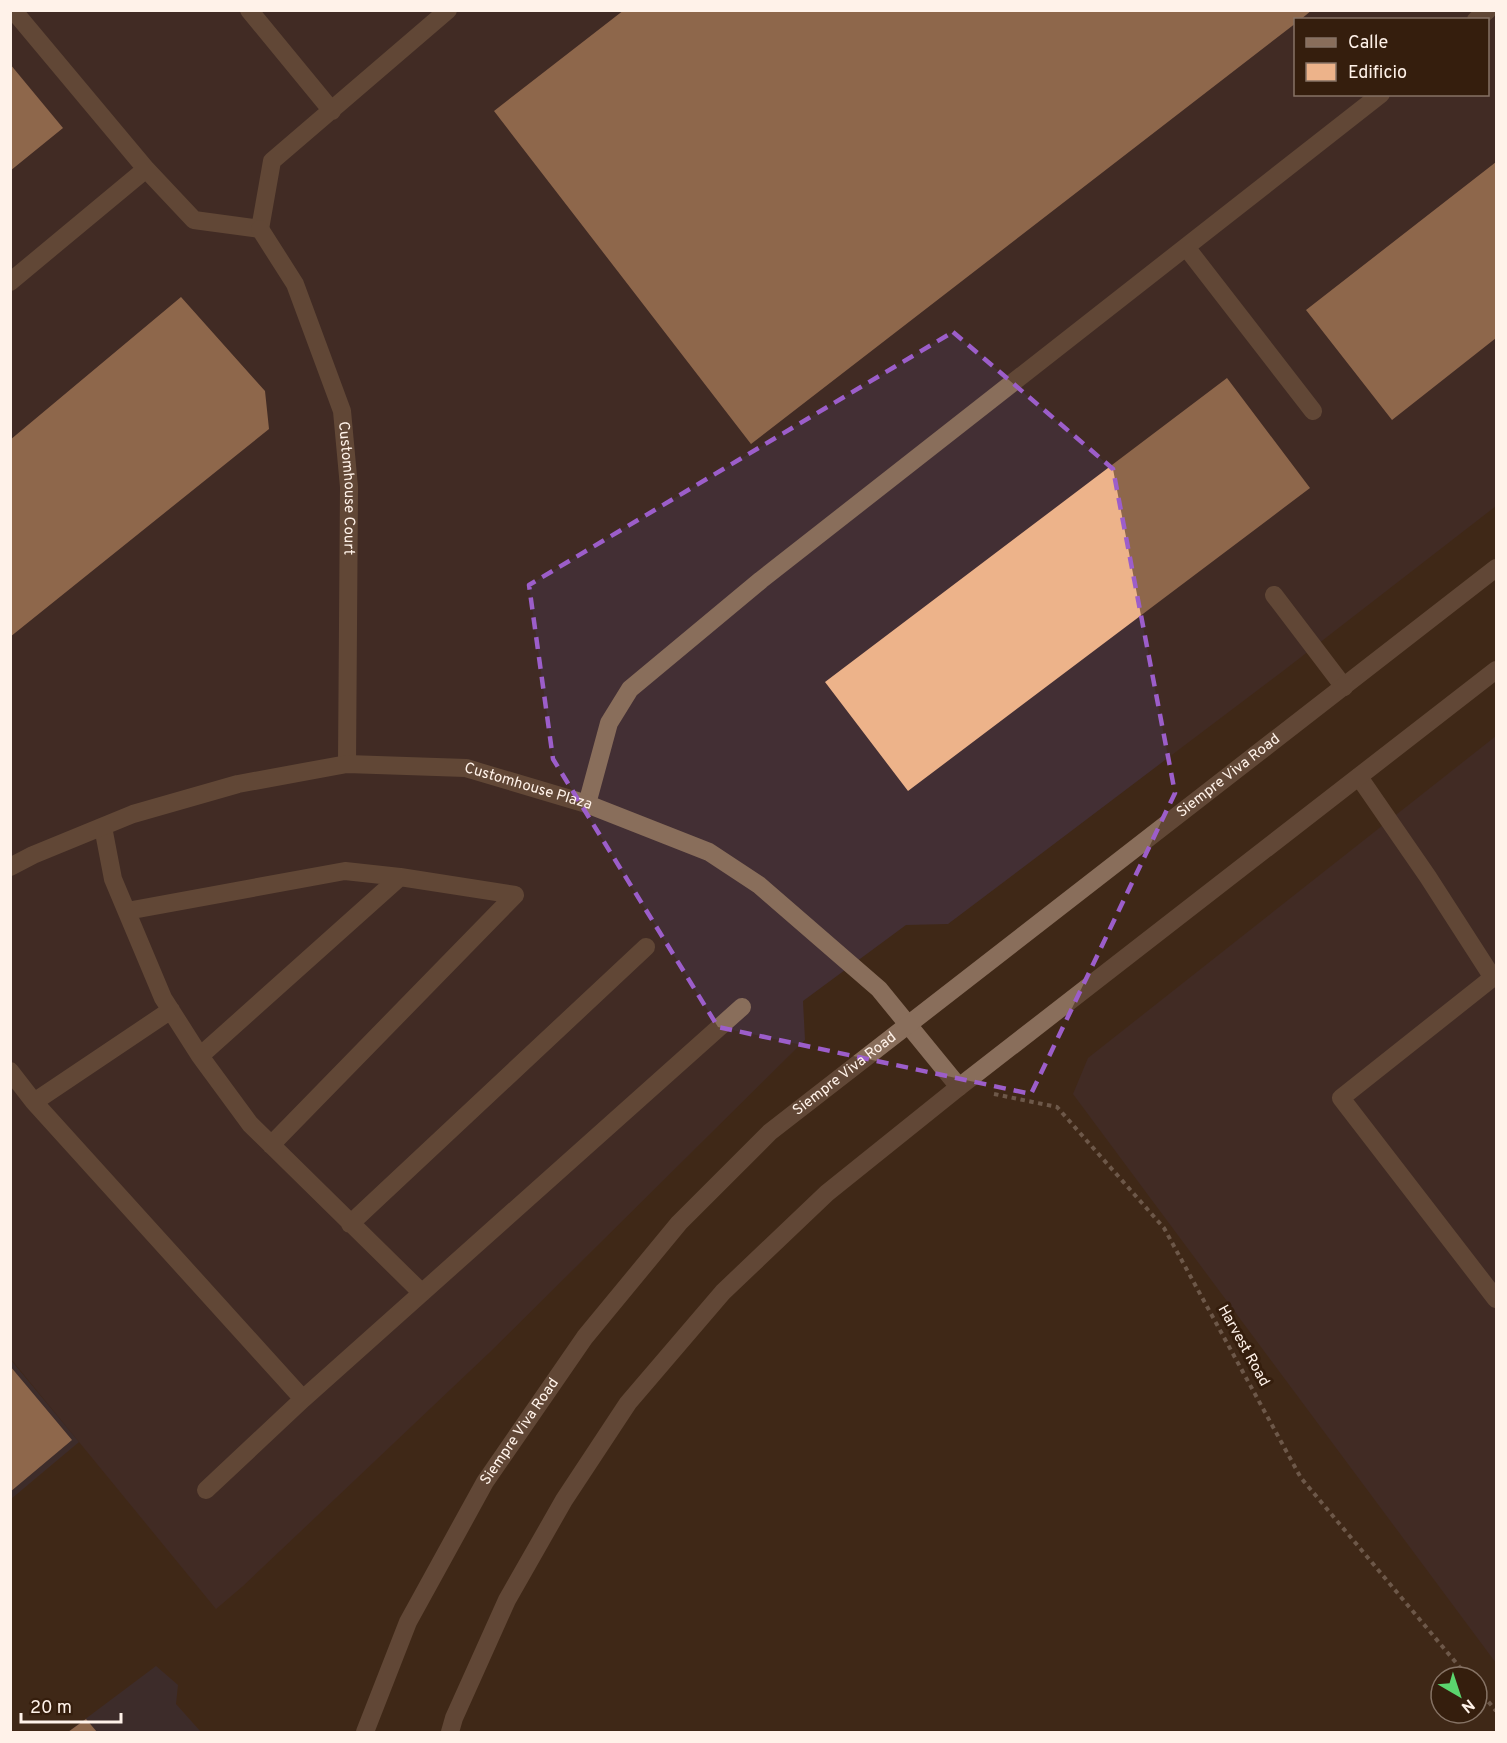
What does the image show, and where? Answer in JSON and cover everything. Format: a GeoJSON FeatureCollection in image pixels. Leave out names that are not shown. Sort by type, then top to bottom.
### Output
{"type":"FeatureCollection","features":[{"type":"Feature","properties":{"kind":"main road"},"geometry":{"type":"LineString","coordinates":[[13,10],[146,169],[194,220],[260,229],[272,161],[448,10]]}},
{"type":"Feature","properties":{"kind":"main road"},"geometry":{"type":"LineString","coordinates":[[249,10],[332,111]]}},
{"type":"Feature","properties":{"kind":"main road"},"geometry":{"type":"LineString","coordinates":[[587,804],[609,723],[630,689],[761,580],[1378,96]]}},
{"type":"Feature","properties":{"kind":"main road"},"geometry":{"type":"LineString","coordinates":[[10,282],[146,169]]}},
{"type":"Feature","properties":{"kind":"main road","name":"Customhouse Court"},"geometry":{"type":"LineString","coordinates":[[260,229],[295,284],[342,411],[349,487],[347,764]]}},
{"type":"Feature","properties":{"kind":"main road"},"geometry":{"type":"LineString","coordinates":[[1186,247],[1313,411]]}},
{"type":"Feature","properties":{"kind":"main road","name":"Siempre Viva Road"},"geometry":{"type":"LineString","coordinates":[[365,1732],[408,1622],[485,1482],[585,1337],[679,1223],[770,1132],[1497,568]]}},
{"type":"Feature","properties":{"kind":"main road"},"geometry":{"type":"LineString","coordinates":[[1274,595],[1344,687]]}},
{"type":"Feature","properties":{"kind":"main road"},"geometry":{"type":"LineString","coordinates":[[450,1732],[454,1718],[507,1600],[564,1500],[628,1403],[723,1292],[826,1193],[959,1087],[1497,670]]}},
{"type":"Feature","properties":{"kind":"main road","name":"Customhouse Plaza"},"geometry":{"type":"LineString","coordinates":[[10,867],[33,855],[134,814],[238,784],[347,764],[466,768],[587,804],[709,852],[759,885],[879,988],[959,1087]]}},
{"type":"Feature","properties":{"kind":"main road"},"geometry":{"type":"LineString","coordinates":[[1359,777],[1495,976],[1341,1098],[1497,1299]]}},
{"type":"Feature","properties":{"kind":"main road"},"geometry":{"type":"LineString","coordinates":[[103,827],[113,879],[164,998],[200,1056],[250,1124],[422,1293]]}},
{"type":"Feature","properties":{"kind":"main road"},"geometry":{"type":"LineString","coordinates":[[127,912],[345,871],[515,895],[271,1145]]}},
{"type":"Feature","properties":{"kind":"main road"},"geometry":{"type":"LineString","coordinates":[[200,1056],[400,877]]}},
{"type":"Feature","properties":{"kind":"main road"},"geometry":{"type":"LineString","coordinates":[[350,1224],[646,947]]}},
{"type":"Feature","properties":{"kind":"main road"},"geometry":{"type":"LineString","coordinates":[[206,1490],[303,1399],[742,1007]]}},
{"type":"Feature","properties":{"kind":"main road"},"geometry":{"type":"LineString","coordinates":[[34,1102],[171,1010]]}},
{"type":"Feature","properties":{"kind":"main road"},"geometry":{"type":"LineString","coordinates":[[10,1071],[34,1102],[303,1399]]}},
{"type":"Feature","properties":{"kind":"path","name":"Harvest Road"},"geometry":{"type":"LineString","coordinates":[[959,1087],[1057,1107],[1164,1228],[1302,1478],[1458,1665]]}},
{"type":"Feature","properties":{"kind":"highlighted area"},"geometry":{"type":"Polygon","coordinates":[[[953,332],[1113,469],[1175,793],[1031,1094],[718,1027],[553,759],[529,585],[953,332]]]}},
{"type":"Feature","properties":{"kind":"shaded area"},"geometry":{"type":"Polygon","coordinates":[[[10,11],[1496,11],[1496,506],[1283,671],[948,924],[906,925],[803,1001],[805,1040],[490,1352],[216,1609],[11,1359],[10,11]]]}},
{"type":"Feature","properties":{"kind":"shaded area"},"geometry":{"type":"Polygon","coordinates":[[[1496,736],[1496,1663],[1073,1094],[1088,1058],[1496,736]]]}},
{"type":"Feature","properties":{"kind":"shaded area"},"geometry":{"type":"Polygon","coordinates":[[[10,1359],[79,1442],[11,1499],[10,1499],[10,1359]]]}},
{"type":"Feature","properties":{"kind":"shaded area"},"geometry":{"type":"Polygon","coordinates":[[[156,1666],[178,1685],[176,1704],[201,1732],[68,1732],[156,1666]]]}},
{"type":"Feature","properties":{"kind":"building"},"geometry":{"type":"Polygon","coordinates":[[[624,10],[1312,10],[1302,18],[1294,18],[1294,25],[751,444],[494,111],[624,10]]]}},
{"type":"Feature","properties":{"kind":"building"},"geometry":{"type":"Polygon","coordinates":[[[10,64],[63,128],[10,171],[10,64]]]}},
{"type":"Feature","properties":{"kind":"building"},"geometry":{"type":"Polygon","coordinates":[[[1496,162],[1496,338],[1392,420],[1306,310],[1496,162]]]}},
{"type":"Feature","properties":{"kind":"building"},"geometry":{"type":"Polygon","coordinates":[[[181,297],[265,391],[269,429],[10,637],[10,440],[181,297]]]}},
{"type":"Feature","properties":{"kind":"building"},"geometry":{"type":"Polygon","coordinates":[[[1227,378],[1310,488],[908,791],[825,682],[1227,378]]]}},
{"type":"Feature","properties":{"kind":"building"},"geometry":{"type":"Polygon","coordinates":[[[10,1366],[72,1440],[10,1492],[10,1366]]]}},
{"type":"Feature","properties":{"kind":"building"},"geometry":{"type":"Polygon","coordinates":[[[86,1719],[97,1732],[68,1732],[86,1719]]]}}]}
